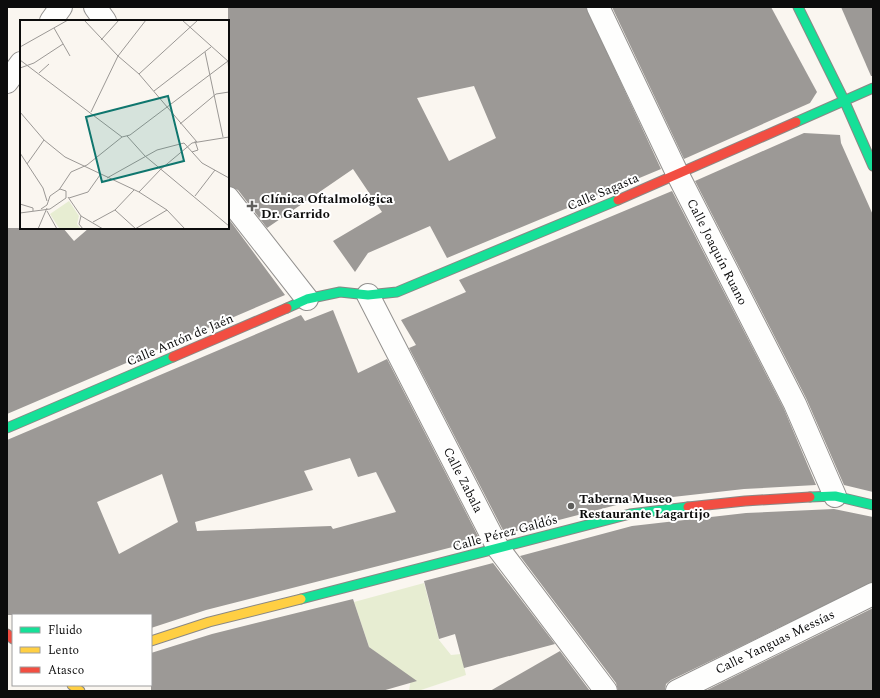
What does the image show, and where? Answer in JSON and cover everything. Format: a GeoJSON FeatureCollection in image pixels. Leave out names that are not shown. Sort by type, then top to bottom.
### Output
{"type":"FeatureCollection","features":[{"type":"Feature","properties":{"kind":"street"},"geometry":{"type":"LineString","coordinates":[[52,20],[61,7]]}},
{"type":"Feature","properties":{"kind":"street"},"geometry":{"type":"LineString","coordinates":[[95,7],[104,20]]}},
{"type":"Feature","properties":{"kind":"street","name":"Calle Joaquín Ruano"},"geometry":{"type":"LineString","coordinates":[[598,7],[678,175],[795,404],[835,496]]}},
{"type":"Feature","properties":{"kind":"street"},"geometry":{"type":"LineString","coordinates":[[798,7],[844,100],[873,166]]}},
{"type":"Feature","properties":{"kind":"street"},"geometry":{"type":"LineString","coordinates":[[7,82],[20,64]]}},
{"type":"Feature","properties":{"kind":"street","name":"Calle Sagasta"},"geometry":{"type":"LineString","coordinates":[[368,295],[396,292],[678,175],[873,88]]}},
{"type":"Feature","properties":{"kind":"street"},"geometry":{"type":"LineString","coordinates":[[229,199],[307,300]]}},
{"type":"Feature","properties":{"kind":"street","name":"Calle Antón de Jaén"},"geometry":{"type":"LineString","coordinates":[[7,428],[307,300],[340,292],[368,295]]}},
{"type":"Feature","properties":{"kind":"street","name":"Calle Zabala"},"geometry":{"type":"LineString","coordinates":[[368,295],[498,548],[606,691]]}},
{"type":"Feature","properties":{"kind":"street","name":"Calle Pérez Galdós"},"geometry":{"type":"LineString","coordinates":[[152,641],[209,622],[630,514],[745,501],[835,496],[873,505]]}},
{"type":"Feature","properties":{"kind":"street","name":"Calle Yanguas Messías"},"geometry":{"type":"LineString","coordinates":[[678,691],[873,594]]}},
{"type":"Feature","properties":{"kind":"green space"},"geometry":{"type":"Polygon","coordinates":[[[424,583],[439,640],[451,655],[461,654],[466,675],[418,691],[409,691],[411,678],[369,647],[354,602],[424,583]]]}},
{"type":"Feature","properties":{"kind":"building"},"geometry":{"type":"Polygon","coordinates":[[[228,7],[586,7],[661,169],[447,258],[430,226],[368,253],[355,272],[333,241],[382,212],[353,169],[267,228],[238,190],[229,186],[228,7]],[[474,86],[417,98],[449,161],[496,138],[474,86]]]}},
{"type":"Feature","properties":{"kind":"building"},"geometry":{"type":"Polygon","coordinates":[[[612,7],[771,7],[817,92],[810,103],[684,159],[612,7]]]}},
{"type":"Feature","properties":{"kind":"building"},"geometry":{"type":"Polygon","coordinates":[[[841,7],[873,7],[873,76],[871,76],[841,7]]]}},
{"type":"Feature","properties":{"kind":"building"},"geometry":{"type":"Polygon","coordinates":[[[804,133],[840,135],[841,143],[873,215],[873,492],[844,485],[806,398],[695,181],[804,133]]]}},
{"type":"Feature","properties":{"kind":"building"},"geometry":{"type":"Polygon","coordinates":[[[672,191],[784,409],[816,485],[744,489],[628,502],[505,534],[409,348],[416,345],[401,320],[466,292],[459,280],[672,191]]]}},
{"type":"Feature","properties":{"kind":"building"},"geometry":{"type":"Polygon","coordinates":[[[229,219],[285,295],[7,414],[7,228],[64,229],[74,241],[88,229],[229,229],[229,219]]]}},
{"type":"Feature","properties":{"kind":"building"},"geometry":{"type":"Polygon","coordinates":[[[333,310],[358,373],[387,359],[480,540],[206,610],[152,628],[152,614],[7,615],[7,440],[301,315],[305,321],[333,310]],[[350,458],[304,471],[313,490],[195,522],[197,531],[331,526],[333,529],[396,512],[376,472],[358,477],[350,458]],[[162,474],[97,502],[119,554],[178,522],[162,474]]]}},
{"type":"Feature","properties":{"kind":"building"},"geometry":{"type":"Polygon","coordinates":[[[834,509],[873,517],[873,582],[671,680],[666,684],[665,691],[618,691],[616,683],[520,556],[632,526],[746,513],[834,509]]]}},
{"type":"Feature","properties":{"kind":"building"},"geometry":{"type":"Polygon","coordinates":[[[493,563],[555,644],[464,668],[455,634],[439,639],[424,581],[493,563]]]}},
{"type":"Feature","properties":{"kind":"building"},"geometry":{"type":"Polygon","coordinates":[[[353,599],[369,647],[417,681],[382,691],[151,691],[152,653],[212,634],[353,599]]]}},
{"type":"Feature","properties":{"kind":"building"},"geometry":{"type":"Polygon","coordinates":[[[873,608],[873,691],[705,691],[873,608]]]}},
{"type":"Feature","properties":{"kind":"building"},"geometry":{"type":"Polygon","coordinates":[[[560,651],[590,691],[490,691],[560,651]]]}},
{"type":"Feature","properties":{"kind":"traffic: fast"},"geometry":{"type":"LineString","coordinates":[[798,7],[844,100],[873,166]]}},
{"type":"Feature","properties":{"kind":"traffic: fast"},"geometry":{"type":"LineString","coordinates":[[796,122],[873,88]]}},
{"type":"Feature","properties":{"kind":"traffic: fast"},"geometry":{"type":"LineString","coordinates":[[287,308],[307,299],[340,292],[368,295],[397,292],[618,200]]}},
{"type":"Feature","properties":{"kind":"traffic: fast"},"geometry":{"type":"LineString","coordinates":[[7,428],[173,357]]}},
{"type":"Feature","properties":{"kind":"traffic: fast"},"geometry":{"type":"LineString","coordinates":[[810,497],[835,496],[873,505]]}},
{"type":"Feature","properties":{"kind":"traffic: fast"},"geometry":{"type":"LineString","coordinates":[[301,599],[630,514],[688,507]]}},
{"type":"Feature","properties":{"kind":"traffic: slow"},"geometry":{"type":"LineString","coordinates":[[152,641],[209,622],[301,599]]}},
{"type":"Feature","properties":{"kind":"traffic: slow"},"geometry":{"type":"LineString","coordinates":[[73,686],[80,691]]}},
{"type":"Feature","properties":{"kind":"traffic: jam"},"geometry":{"type":"LineString","coordinates":[[618,200],[796,122]]}},
{"type":"Feature","properties":{"kind":"traffic: jam"},"geometry":{"type":"LineString","coordinates":[[173,357],[287,308]]}},
{"type":"Feature","properties":{"kind":"traffic: jam"},"geometry":{"type":"LineString","coordinates":[[688,507],[745,501],[810,497]]}},
{"type":"Feature","properties":{"kind":"traffic: jam"},"geometry":{"type":"LineString","coordinates":[[7,634],[12,638]]}},
{"type":"Feature","properties":{"kind":"place","name":"Clínica Oftalmológica Dr. Garrido"},"geometry":{"type":"Point","coordinates":[252,206]}},
{"type":"Feature","properties":{"kind":"place","name":"Taberna Museo Restaurante Lagartijo"},"geometry":{"type":"Point","coordinates":[571,506]}}]}
